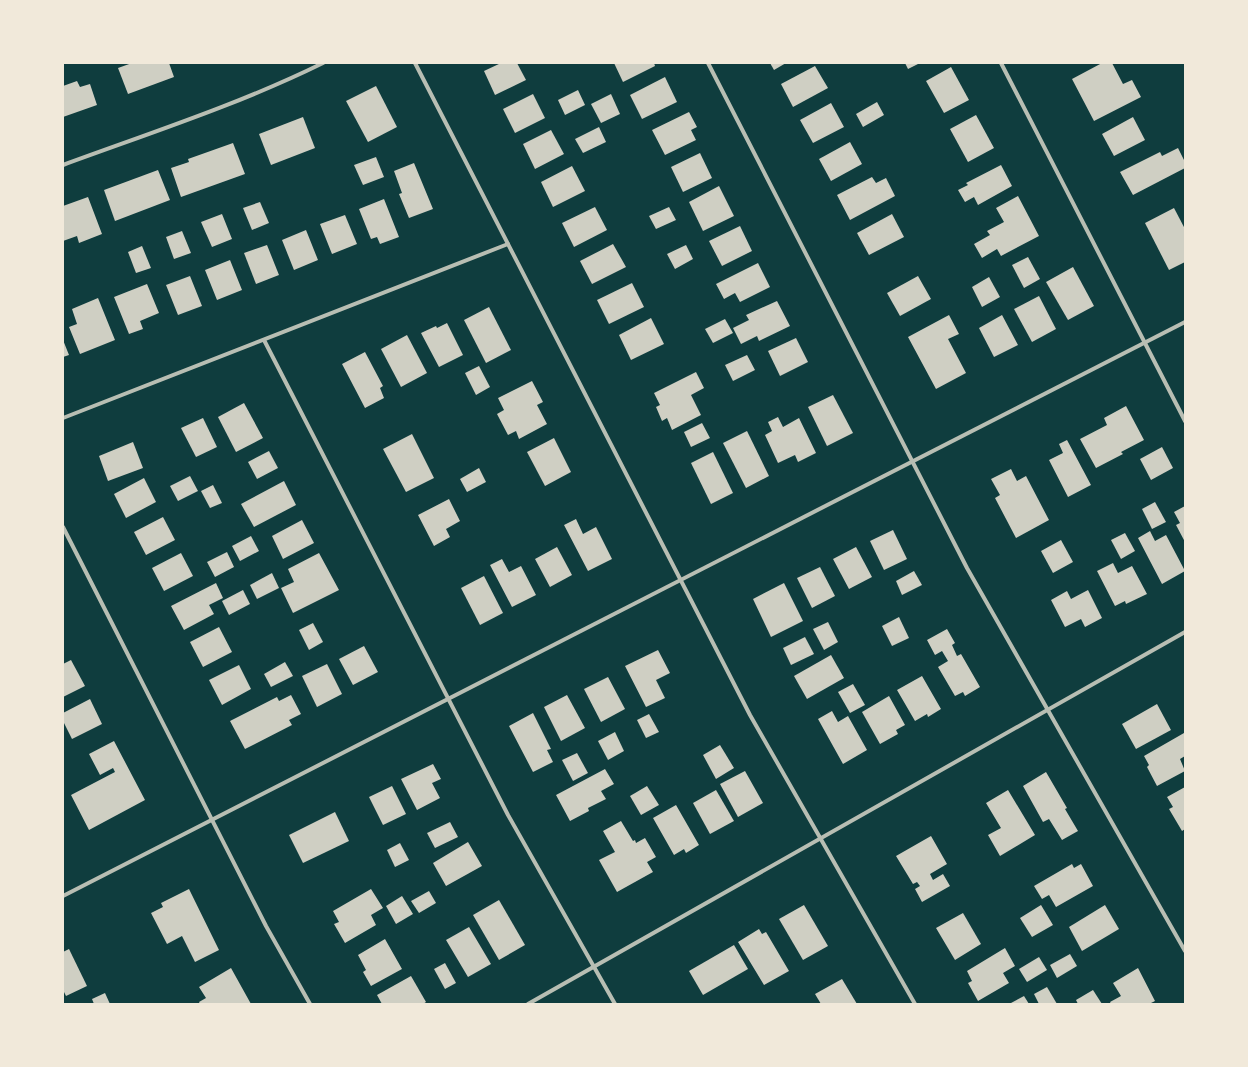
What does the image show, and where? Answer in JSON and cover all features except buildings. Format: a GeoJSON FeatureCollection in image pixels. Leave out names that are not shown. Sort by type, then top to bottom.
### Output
{"type":"FeatureCollection","features":[{"type":"Feature","properties":{"kind":"street"},"geometry":{"type":"LineString","coordinates":[[63,165],[216,109],[287,81],[323,63]]}},
{"type":"Feature","properties":{"kind":"street"},"geometry":{"type":"LineString","coordinates":[[415,63],[750,715],[915,1004]]}},
{"type":"Feature","properties":{"kind":"street"},"geometry":{"type":"LineString","coordinates":[[708,63],[968,568],[1185,951]]}},
{"type":"Feature","properties":{"kind":"street"},"geometry":{"type":"LineString","coordinates":[[1001,63],[1185,421]]}},
{"type":"Feature","properties":{"kind":"street"},"geometry":{"type":"LineString","coordinates":[[63,418],[508,244]]}},
{"type":"Feature","properties":{"kind":"street"},"geometry":{"type":"LineString","coordinates":[[63,896],[1185,322]]}},
{"type":"Feature","properties":{"kind":"street"},"geometry":{"type":"LineString","coordinates":[[264,340],[508,815],[615,1004]]}},
{"type":"Feature","properties":{"kind":"street"},"geometry":{"type":"LineString","coordinates":[[63,527],[266,926],[310,1004]]}},
{"type":"Feature","properties":{"kind":"street"},"geometry":{"type":"LineString","coordinates":[[528,1004],[1185,632]]}}]}
